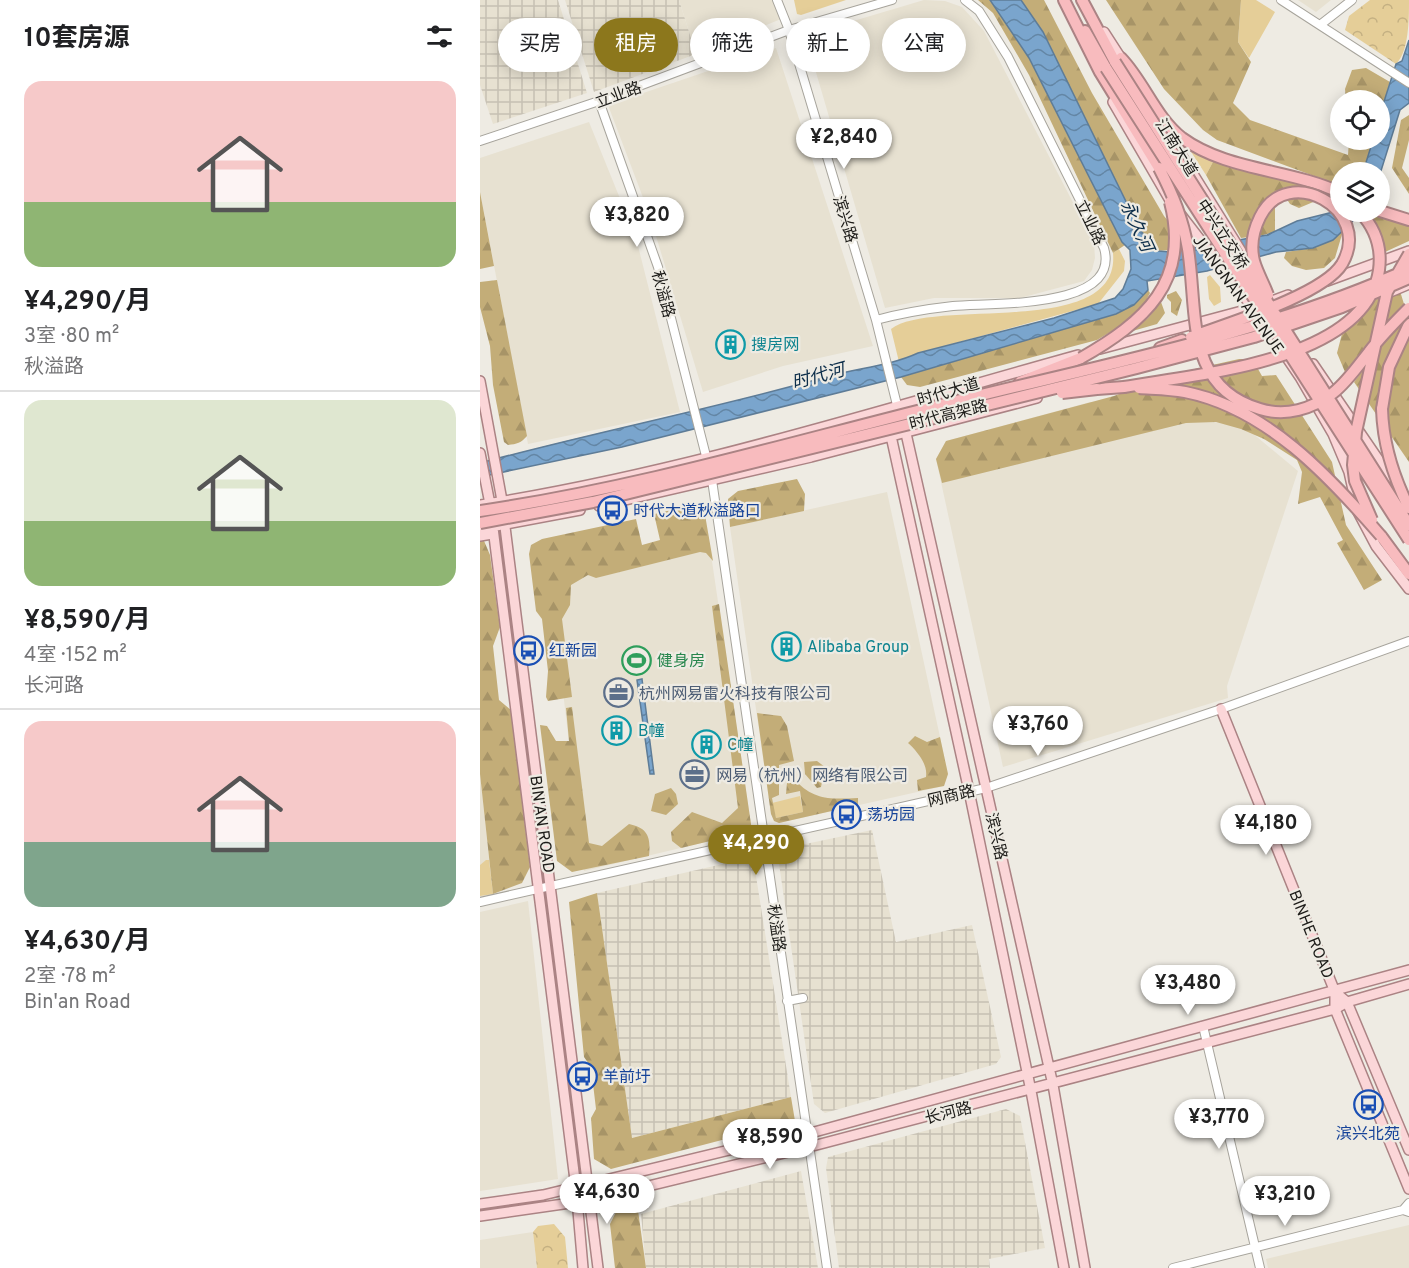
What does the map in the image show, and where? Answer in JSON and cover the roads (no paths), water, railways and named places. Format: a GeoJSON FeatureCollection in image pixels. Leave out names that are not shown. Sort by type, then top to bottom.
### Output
{"type":"FeatureCollection","features":[{"type":"Feature","properties":{"kind":"highway","name":"JIANGNAN AVENUE"},"geometry":{"type":"LineString","coordinates":[[1065,0],[1110,65],[1409,540]]}},
{"type":"Feature","properties":{"kind":"highway","name":"中兴立交桥"},"geometry":{"type":"LineString","coordinates":[[1083,0],[1110,65],[1276,313],[1409,525]]}},
{"type":"Feature","properties":{"kind":"highway"},"geometry":{"type":"LineString","coordinates":[[1110,65],[1180,213],[1201,354],[1213,379],[1234,399],[1267,411],[1282,412],[1296,411],[1318,403],[1335,392],[1409,308]]}},
{"type":"Feature","properties":{"kind":"highway"},"geometry":{"type":"LineString","coordinates":[[1110,65],[1181,137],[1210,155],[1330,191]]}},
{"type":"Feature","properties":{"kind":"highway"},"geometry":{"type":"LineString","coordinates":[[969,398],[1047,373],[1081,358],[1125,332],[1148,310],[1164,285],[1171,267],[1176,235],[1170,202],[1159,168]]}},
{"type":"Feature","properties":{"kind":"highway"},"geometry":{"type":"LineString","coordinates":[[1121,361],[1222,325],[1272,306],[1282,302],[1306,292],[1325,279],[1341,265],[1348,244],[1347,229],[1342,215],[1330,202],[1318,196],[1306,193],[1275,198],[1264,208],[1256,224],[1252,236],[1254,261],[1269,295],[1272,304],[1276,313]]}},
{"type":"Feature","properties":{"kind":"highway"},"geometry":{"type":"LineString","coordinates":[[1390,214],[1409,220]]}},
{"type":"Feature","properties":{"kind":"highway"},"geometry":{"type":"LineString","coordinates":[[1005,400],[1210,375],[1239,368],[1297,348],[1350,323],[1371,296],[1379,266],[1378,245],[1374,231],[1367,222]]}},
{"type":"Feature","properties":{"kind":"highway"},"geometry":{"type":"LineString","coordinates":[[1381,536],[1355,481],[1354,454],[1364,392],[1387,292],[1409,253]]}},
{"type":"Feature","properties":{"kind":"highway","name":"时代高架路"},"geometry":{"type":"LineString","coordinates":[[480,511],[649,481],[1257,326],[1409,269]]}},
{"type":"Feature","properties":{"kind":"highway","name":"时代高架路"},"geometry":{"type":"LineString","coordinates":[[480,523],[593,502],[1254,337],[1342,307],[1409,278]]}},
{"type":"Feature","properties":{"kind":"highway"},"geometry":{"type":"LineString","coordinates":[[1409,324],[1389,367],[1382,409],[1382,437],[1398,485],[1409,508]]}},
{"type":"Feature","properties":{"kind":"highway"},"geometry":{"type":"LineString","coordinates":[[1124,387],[1184,392],[1212,400],[1248,417],[1306,457],[1333,481],[1381,536],[1409,574]]}},
{"type":"Feature","properties":{"kind":"main road","name":"JIANGNAN AVENUE"},"geometry":{"type":"LineString","coordinates":[[1065,0],[1091,64],[1168,197],[1253,308],[1300,377],[1334,434],[1349,472],[1358,512],[1376,546],[1409,589]]}},
{"type":"Feature","properties":{"kind":"main road","name":"江南大道"},"geometry":{"type":"LineString","coordinates":[[1110,65],[1234,238],[1270,302],[1409,503]]}},
{"type":"Feature","properties":{"kind":"main road","name":"时代大道"},"geometry":{"type":"LineString","coordinates":[[485,504],[643,472],[827,426],[1253,308],[1409,253]]}},
{"type":"Feature","properties":{"kind":"main road","name":"时代大道"},"geometry":{"type":"LineString","coordinates":[[480,529],[492,531],[505,525],[712,480],[891,436],[1270,335],[1409,285]]}},
{"type":"Feature","properties":{"kind":"main road"},"geometry":{"type":"LineString","coordinates":[[1300,377],[1303,364],[1316,369]]}},
{"type":"Feature","properties":{"kind":"main road","name":"BIN'AN ROAD"},"geometry":{"type":"LineString","coordinates":[[480,381],[502,501],[598,1268]]}},
{"type":"Feature","properties":{"kind":"main road","name":"滨兴路"},"geometry":{"type":"LineString","coordinates":[[897,405],[906,432],[1053,1084],[1085,1268]]}},
{"type":"Feature","properties":{"kind":"main road","name":"滨兴路"},"geometry":{"type":"LineString","coordinates":[[897,405],[891,436],[969,791],[1031,1090],[1064,1268]]}},
{"type":"Feature","properties":{"kind":"main road","name":"BIN'AN ROAD"},"geometry":{"type":"LineString","coordinates":[[480,455],[485,474],[485,504],[492,531],[578,1202],[583,1268]]}},
{"type":"Feature","properties":{"kind":"main road"},"geometry":{"type":"LineString","coordinates":[[480,536],[492,531]]}},
{"type":"Feature","properties":{"kind":"main road","name":"BINHE ROAD"},"geometry":{"type":"LineString","coordinates":[[1221,709],[1335,992],[1335,1010],[1409,1189]]}},
{"type":"Feature","properties":{"kind":"main road","name":"长河路"},"geometry":{"type":"LineString","coordinates":[[480,1204],[576,1188],[775,1139],[807,1134],[1409,970]]}},
{"type":"Feature","properties":{"kind":"main road","name":"长河路"},"geometry":{"type":"LineString","coordinates":[[480,1216],[591,1200],[809,1147],[1335,1010],[1347,1002],[1409,984]]}},
{"type":"Feature","properties":{"kind":"main road","name":"BINHE ROAD"},"geometry":{"type":"LineString","coordinates":[[1335,992],[1347,1002],[1409,1150]]}},
{"type":"Feature","properties":{"kind":"street","name":"滨兴路"},"geometry":{"type":"LineString","coordinates":[[777,0],[786,22]]}},
{"type":"Feature","properties":{"kind":"street","name":"立业路"},"geometry":{"type":"LineString","coordinates":[[830,18],[892,0]]}},
{"type":"Feature","properties":{"kind":"street","name":"立业路"},"geometry":{"type":"LineString","coordinates":[[876,320],[912,310],[957,306],[994,306],[1043,300],[1089,288],[1096,283],[1104,271],[1107,256],[1104,249],[1008,57],[979,11],[965,0]]}},
{"type":"Feature","properties":{"kind":"street"},"geometry":{"type":"LineString","coordinates":[[1281,0],[1409,83]]}},
{"type":"Feature","properties":{"kind":"street"},"geometry":{"type":"LineString","coordinates":[[1320,25],[1352,0]]}},
{"type":"Feature","properties":{"kind":"street","name":"立业路"},"geometry":{"type":"LineString","coordinates":[[480,141],[599,101],[786,31]]}},
{"type":"Feature","properties":{"kind":"street","name":"滨兴路"},"geometry":{"type":"LineString","coordinates":[[802,72],[876,320],[897,405]]}},
{"type":"Feature","properties":{"kind":"street","name":"秋溢路"},"geometry":{"type":"LineString","coordinates":[[599,101],[658,267],[706,456]]}},
{"type":"Feature","properties":{"kind":"street","name":"秋溢路"},"geometry":{"type":"LineString","coordinates":[[712,480],[827,1268]]}},
{"type":"Feature","properties":{"kind":"street","name":"网商路"},"geometry":{"type":"LineString","coordinates":[[480,903],[986,788],[1221,709],[1409,641]]}},
{"type":"Feature","properties":{"kind":"street"},"geometry":{"type":"LineString","coordinates":[[787,1001],[804,998]]}},
{"type":"Feature","properties":{"kind":"street"},"geometry":{"type":"LineString","coordinates":[[1203,1026],[1260,1268]]}},
{"type":"Feature","properties":{"kind":"street"},"geometry":{"type":"LineString","coordinates":[[1173,1268],[1406,1211],[1409,1203]]}},
{"type":"Feature","properties":{"kind":"water","name":"永久河"},"geometry":{"type":"Polygon","coordinates":[[[990,0],[1021,0],[1043,32],[1140,230],[1158,251],[1171,252],[1267,235],[1297,221],[1330,213],[1330,222],[1352,222],[1333,240],[1313,248],[1276,252],[1207,271],[1147,281],[1148,290],[1134,305],[1116,314],[901,377],[622,447],[480,477],[480,463],[896,361],[918,353],[1054,318],[1115,298],[1123,289],[1131,269],[1130,250],[1122,242],[1029,58],[990,0]]]}},
{"type":"Feature","properties":{"kind":"water"},"geometry":{"type":"Polygon","coordinates":[[[1409,40],[1409,103],[1400,110],[1390,142],[1390,90],[1388,90],[1396,64],[1402,61],[1409,40]]]}},
{"type":"Feature","properties":{"kind":"water"},"geometry":{"type":"Polygon","coordinates":[[[1370,150],[1388,150],[1384,162],[1366,162],[1370,150]]]}},
{"type":"Feature","properties":{"kind":"water"},"geometry":{"type":"Polygon","coordinates":[[[642,679],[654,774],[650,774],[637,680],[642,679]]]}},
{"type":"Feature","properties":{"kind":"place","name":"搜房网"},"geometry":{"type":"Point","coordinates":[730,344]}},
{"type":"Feature","properties":{"kind":"place","name":"时代大道秋溢路口"},"geometry":{"type":"Point","coordinates":[612,510]}},
{"type":"Feature","properties":{"kind":"place","name":"Alibaba Group"},"geometry":{"type":"Point","coordinates":[786,646]}},
{"type":"Feature","properties":{"kind":"place","name":"红新园"},"geometry":{"type":"Point","coordinates":[528,650]}},
{"type":"Feature","properties":{"kind":"place","name":"健身房"},"geometry":{"type":"Point","coordinates":[636,660]}},
{"type":"Feature","properties":{"kind":"place","name":"杭州网易雷火科技有限公司"},"geometry":{"type":"Point","coordinates":[618,693]}},
{"type":"Feature","properties":{"kind":"place","name":"B幢"},"geometry":{"type":"Point","coordinates":[617,730]}},
{"type":"Feature","properties":{"kind":"place","name":"C幢"},"geometry":{"type":"Point","coordinates":[706,744]}},
{"type":"Feature","properties":{"kind":"place","name":"网易（杭州）网络有限公司"},"geometry":{"type":"Point","coordinates":[695,775]}},
{"type":"Feature","properties":{"kind":"place","name":"荡坊园"},"geometry":{"type":"Point","coordinates":[846,814]}},
{"type":"Feature","properties":{"kind":"place","name":"羊前圩"},"geometry":{"type":"Point","coordinates":[582,1076]}},
{"type":"Feature","properties":{"kind":"place","name":"滨兴北苑"},"geometry":{"type":"Point","coordinates":[1368,1105]}},
{"type":"Feature","properties":{"kind":"water label","name":"时代河"},"geometry":{"type":"Point","coordinates":[818,376]}}]}
